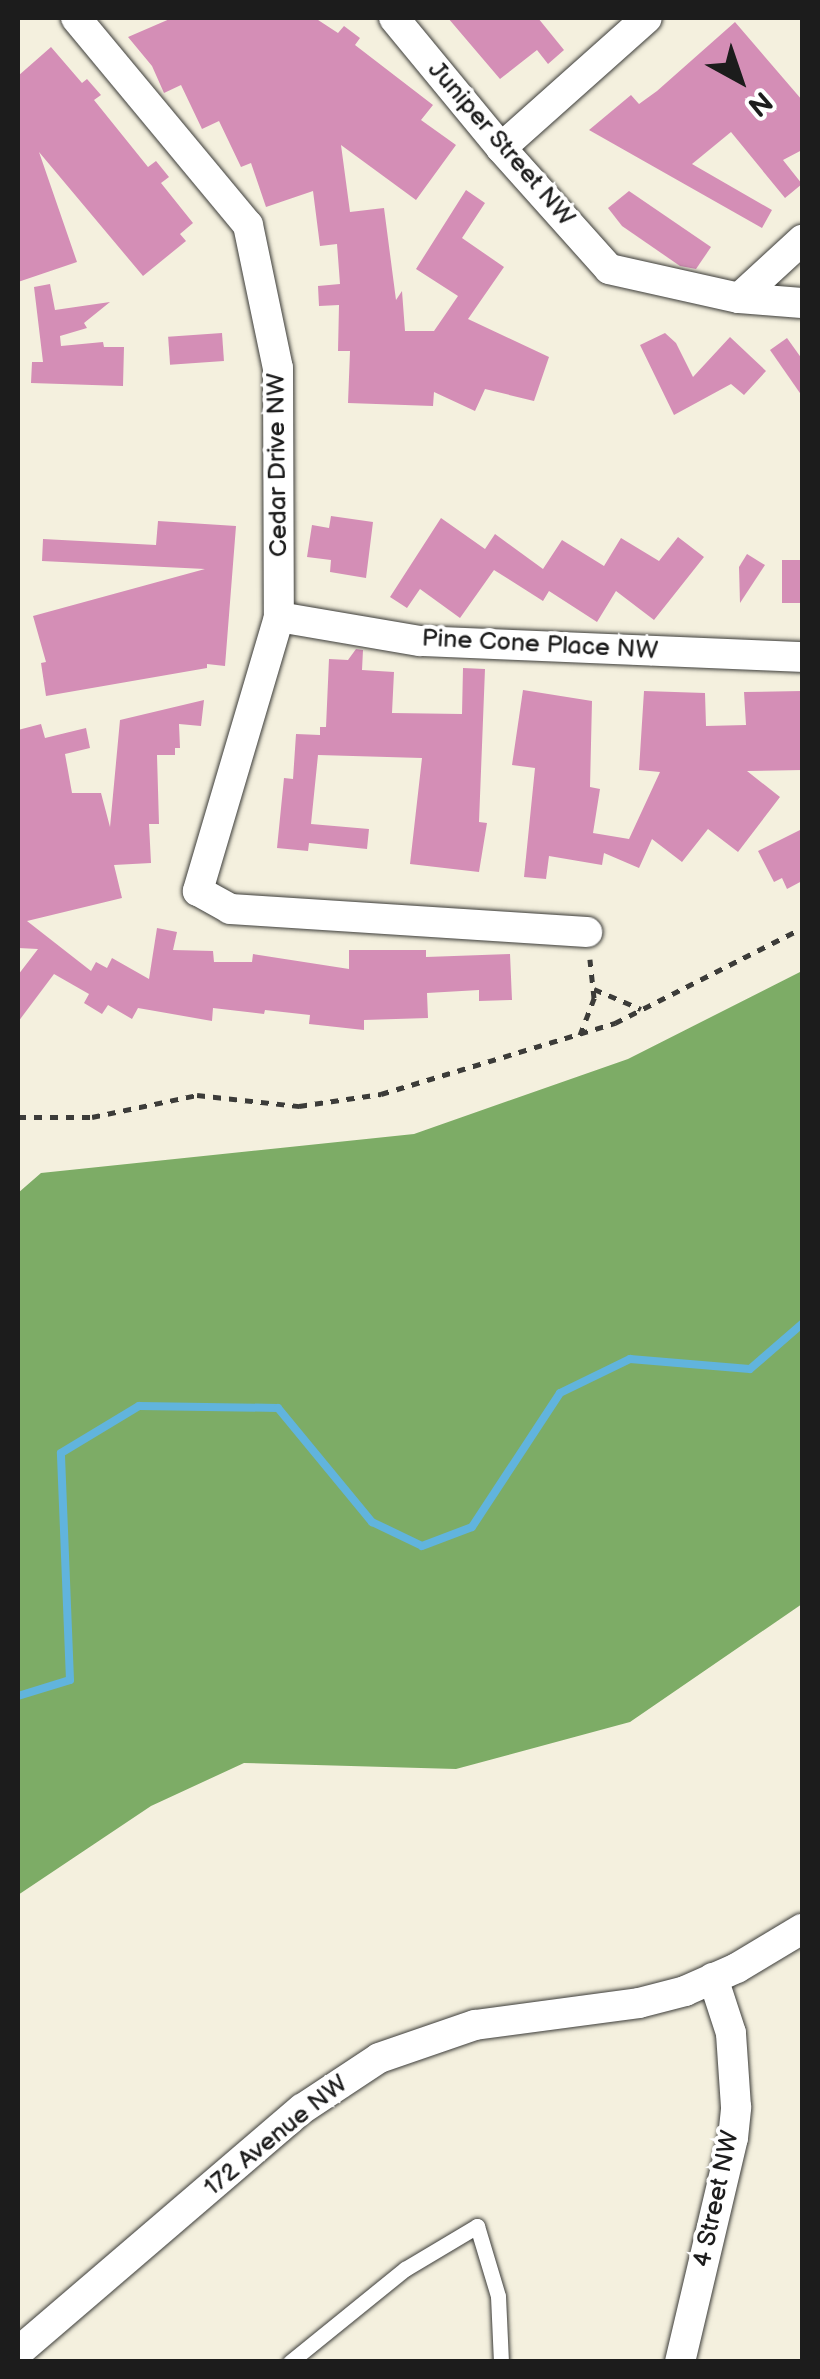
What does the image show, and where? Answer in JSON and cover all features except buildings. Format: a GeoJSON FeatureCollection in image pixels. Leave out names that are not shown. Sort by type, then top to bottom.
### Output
{"type":"FeatureCollection","features":[{"type":"Feature","properties":{"kind":"street","name":"Cedar Drive NW"},"geometry":{"type":"LineString","coordinates":[[76,18],[248,224],[278,368],[279,617],[198,891],[230,909],[587,932]]}},
{"type":"Feature","properties":{"kind":"street","name":"Juniper Street NW"},"geometry":{"type":"LineString","coordinates":[[394,18],[501,148],[609,269],[739,298]]}},
{"type":"Feature","properties":{"kind":"street"},"geometry":{"type":"LineString","coordinates":[[501,148],[647,18]]}},
{"type":"Feature","properties":{"kind":"street"},"geometry":{"type":"LineString","coordinates":[[739,298],[802,240]]}},
{"type":"Feature","properties":{"kind":"street"},"geometry":{"type":"LineString","coordinates":[[739,298],[802,303]]}},
{"type":"Feature","properties":{"kind":"street","name":"Pine Cone Place NW"},"geometry":{"type":"LineString","coordinates":[[279,617],[420,641],[802,657]]}},
{"type":"Feature","properties":{"kind":"street","name":"172 Avenue NW"},"geometry":{"type":"LineString","coordinates":[[18,2352],[316,2098],[380,2058],[475,2025],[639,2003],[713,1978],[780,1946],[802,1929]]}},
{"type":"Feature","properties":{"kind":"street","name":"4 Street NW"},"geometry":{"type":"LineString","coordinates":[[680,2362],[734,2122],[731,2033],[713,1978]]}},
{"type":"Feature","properties":{"kind":"lane"},"geometry":{"type":"LineString","coordinates":[[290,2362],[405,2268],[476,2226],[498,2296],[501,2362]]}},
{"type":"Feature","properties":{"kind":"path"},"geometry":{"type":"LineString","coordinates":[[18,1117],[92,1117],[198,1095],[298,1106],[340,1102],[472,1069],[580,1034],[641,1009],[802,928]]}},
{"type":"Feature","properties":{"kind":"path"},"geometry":{"type":"LineString","coordinates":[[580,1034],[594,990],[587,932]]}},
{"type":"Feature","properties":{"kind":"path"},"geometry":{"type":"LineString","coordinates":[[594,990],[641,1009]]}},
{"type":"Feature","properties":{"kind":"green space"},"geometry":{"type":"Polygon","coordinates":[[[802,971],[802,1604],[630,1722],[456,1769],[244,1763],[151,1806],[18,1895],[18,1193],[41,1173],[414,1134],[628,1059],[802,971]]]}},
{"type":"Feature","properties":{"kind":"waterway"},"geometry":{"type":"LineString","coordinates":[[18,1696],[70,1680],[61,1453],[139,1406],[278,1408],[372,1522],[422,1546],[472,1527],[560,1393],[630,1359],[750,1369],[802,1324]]}}]}
